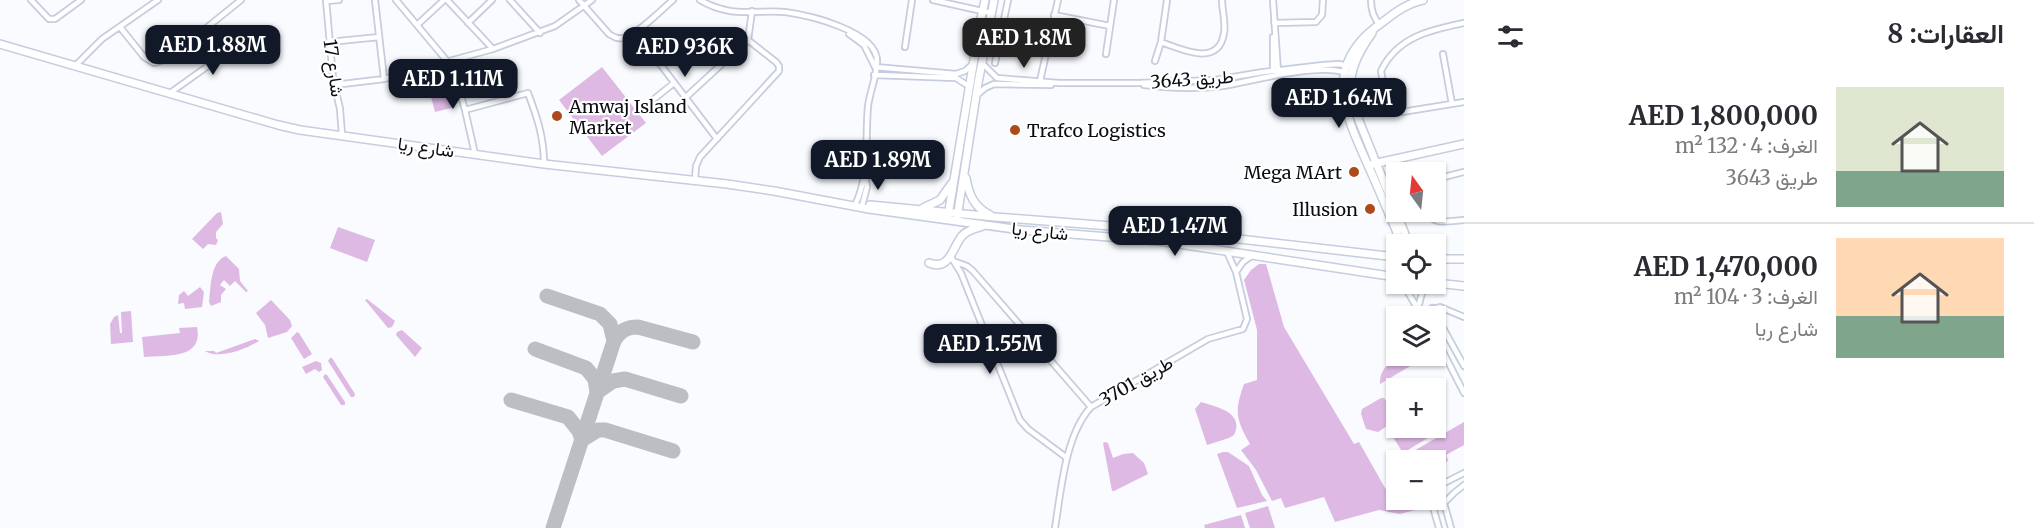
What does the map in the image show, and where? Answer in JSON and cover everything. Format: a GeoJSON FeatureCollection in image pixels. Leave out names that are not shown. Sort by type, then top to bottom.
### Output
{"type":"FeatureCollection","features":[{"type":"Feature","properties":{"kind":"main road"},"geometry":{"type":"LineString","coordinates":[[958,217],[987,12],[985,0]]}},
{"type":"Feature","properties":{"kind":"main road"},"geometry":{"type":"LineString","coordinates":[[987,12],[994,0]]}},
{"type":"Feature","properties":{"kind":"main road"},"geometry":{"type":"LineString","coordinates":[[1386,191],[1344,106],[1348,70],[1378,26],[1390,15],[1419,0]]}},
{"type":"Feature","properties":{"kind":"main road","name":"شارع ريا"},"geometry":{"type":"LineString","coordinates":[[0,44],[278,125],[342,135],[544,164],[774,190],[859,206],[958,217],[1162,230],[1384,256]]}},
{"type":"Feature","properties":{"kind":"main road"},"geometry":{"type":"LineString","coordinates":[[948,216],[970,87],[978,63]]}},
{"type":"Feature","properties":{"kind":"main road"},"geometry":{"type":"LineString","coordinates":[[1348,70],[1353,109],[1364,146]]}},
{"type":"Feature","properties":{"kind":"main road"},"geometry":{"type":"LineString","coordinates":[[1372,164],[1464,144]]}},
{"type":"Feature","properties":{"kind":"main road"},"geometry":{"type":"LineString","coordinates":[[1372,164],[1395,234]]}},
{"type":"Feature","properties":{"kind":"main road"},"geometry":{"type":"LineString","coordinates":[[914,209],[928,207],[940,200],[949,189],[957,169]]}},
{"type":"Feature","properties":{"kind":"main road"},"geometry":{"type":"LineString","coordinates":[[965,174],[974,202],[995,218]]}},
{"type":"Feature","properties":{"kind":"main road","name":"شارع ريا"},"geometry":{"type":"LineString","coordinates":[[859,206],[914,209],[948,216]]}},
{"type":"Feature","properties":{"kind":"main road","name":"شارع ريا"},"geometry":{"type":"LineString","coordinates":[[958,217],[988,225],[1159,241],[1386,275]]}},
{"type":"Feature","properties":{"kind":"main road"},"geometry":{"type":"LineString","coordinates":[[929,263],[939,265],[953,259],[965,234],[977,227],[988,225]]}},
{"type":"Feature","properties":{"kind":"main road"},"geometry":{"type":"LineString","coordinates":[[1446,259],[1464,259]]}},
{"type":"Feature","properties":{"kind":"main road"},"geometry":{"type":"LineString","coordinates":[[1446,284],[1464,286]]}},
{"type":"Feature","properties":{"kind":"street"},"geometry":{"type":"LineString","coordinates":[[31,0],[49,20],[55,19],[81,0]]}},
{"type":"Feature","properties":{"kind":"street"},"geometry":{"type":"LineString","coordinates":[[76,65],[89,50],[158,0]]}},
{"type":"Feature","properties":{"kind":"street"},"geometry":{"type":"LineString","coordinates":[[120,27],[131,44],[154,63],[174,54],[241,0]]}},
{"type":"Feature","properties":{"kind":"street"},"geometry":{"type":"LineString","coordinates":[[326,0],[339,0]]}},
{"type":"Feature","properties":{"kind":"street","name":"شارع 17"},"geometry":{"type":"LineString","coordinates":[[326,0],[334,85],[342,135]]}},
{"type":"Feature","properties":{"kind":"street"},"geometry":{"type":"LineString","coordinates":[[375,0],[384,79]]}},
{"type":"Feature","properties":{"kind":"street"},"geometry":{"type":"LineString","coordinates":[[396,0],[449,61],[465,110],[475,154]]}},
{"type":"Feature","properties":{"kind":"street"},"geometry":{"type":"LineString","coordinates":[[417,25],[446,0],[493,49]]}},
{"type":"Feature","properties":{"kind":"street"},"geometry":{"type":"LineString","coordinates":[[468,23],[492,0]]}},
{"type":"Feature","properties":{"kind":"street"},"geometry":{"type":"LineString","coordinates":[[510,0],[540,33]]}},
{"type":"Feature","properties":{"kind":"street"},"geometry":{"type":"LineString","coordinates":[[579,0],[615,38],[621,39],[635,32],[673,0]]}},
{"type":"Feature","properties":{"kind":"street"},"geometry":{"type":"LineString","coordinates":[[334,85],[384,79],[493,49],[562,23],[592,0]]}},
{"type":"Feature","properties":{"kind":"street"},"geometry":{"type":"LineString","coordinates":[[700,0],[718,8],[733,11],[785,12],[807,16],[851,31],[867,43],[876,56],[868,106],[865,172],[867,187],[859,206]]}},
{"type":"Feature","properties":{"kind":"street"},"geometry":{"type":"LineString","coordinates":[[905,47],[912,0]]}},
{"type":"Feature","properties":{"kind":"street"},"geometry":{"type":"LineString","coordinates":[[933,0],[987,12]]}},
{"type":"Feature","properties":{"kind":"street"},"geometry":{"type":"LineString","coordinates":[[995,63],[1008,0]]}},
{"type":"Feature","properties":{"kind":"street"},"geometry":{"type":"LineString","coordinates":[[1040,81],[1058,0]]}},
{"type":"Feature","properties":{"kind":"street"},"geometry":{"type":"LineString","coordinates":[[1106,54],[1114,0]]}},
{"type":"Feature","properties":{"kind":"street"},"geometry":{"type":"LineString","coordinates":[[1155,61],[1161,42],[1167,0]]}},
{"type":"Feature","properties":{"kind":"street"},"geometry":{"type":"LineString","coordinates":[[1161,42],[1205,54],[1214,53],[1220,47],[1224,32],[1222,0]]}},
{"type":"Feature","properties":{"kind":"street"},"geometry":{"type":"LineString","coordinates":[[1274,0],[1276,73]]}},
{"type":"Feature","properties":{"kind":"street"},"geometry":{"type":"LineString","coordinates":[[1274,23],[1316,22],[1322,15],[1323,0]]}},
{"type":"Feature","properties":{"kind":"street"},"geometry":{"type":"LineString","coordinates":[[1371,0],[1371,9],[1378,26]]}},
{"type":"Feature","properties":{"kind":"street"},"geometry":{"type":"LineString","coordinates":[[686,98],[748,40],[752,11]]}},
{"type":"Feature","properties":{"kind":"street"},"geometry":{"type":"LineString","coordinates":[[1054,15],[1110,26]]}},
{"type":"Feature","properties":{"kind":"street"},"geometry":{"type":"LineString","coordinates":[[1464,23],[1421,33],[1397,48],[1381,71],[1386,101],[1390,108],[1402,112],[1464,103]]}},
{"type":"Feature","properties":{"kind":"street"},"geometry":{"type":"LineString","coordinates":[[635,32],[717,139]]}},
{"type":"Feature","properties":{"kind":"street"},"geometry":{"type":"LineString","coordinates":[[329,42],[379,37]]}},
{"type":"Feature","properties":{"kind":"street"},"geometry":{"type":"LineString","coordinates":[[695,180],[696,166],[700,157],[778,71],[779,66],[748,40]]}},
{"type":"Feature","properties":{"kind":"street"},"geometry":{"type":"LineString","coordinates":[[170,93],[243,41]]}},
{"type":"Feature","properties":{"kind":"street"},"geometry":{"type":"LineString","coordinates":[[1443,54],[1452,104]]}},
{"type":"Feature","properties":{"kind":"street"},"geometry":{"type":"LineString","coordinates":[[875,67],[954,74],[978,63]]}},
{"type":"Feature","properties":{"kind":"street","name":"طريق 3643"},"geometry":{"type":"LineString","coordinates":[[978,63],[997,78],[1059,83],[1215,80],[1329,64],[1348,70]]}},
{"type":"Feature","properties":{"kind":"street"},"geometry":{"type":"LineString","coordinates":[[874,75],[956,78],[970,87]]}},
{"type":"Feature","properties":{"kind":"street"},"geometry":{"type":"LineString","coordinates":[[654,99],[674,83]]}},
{"type":"Feature","properties":{"kind":"street","name":"طريق 3643"},"geometry":{"type":"LineString","coordinates":[[976,96],[985,88],[999,84],[1050,85],[1059,83]]}},
{"type":"Feature","properties":{"kind":"street"},"geometry":{"type":"LineString","coordinates":[[465,110],[528,93],[541,129],[544,164]]}},
{"type":"Feature","properties":{"kind":"street"},"geometry":{"type":"LineString","coordinates":[[1353,109],[1386,101]]}},
{"type":"Feature","properties":{"kind":"street"},"geometry":{"type":"LineString","coordinates":[[1446,176],[1464,172]]}},
{"type":"Feature","properties":{"kind":"street"},"geometry":{"type":"LineString","coordinates":[[1446,221],[1464,220]]}},
{"type":"Feature","properties":{"kind":"street","name":"طريق 3701"},"geometry":{"type":"LineString","coordinates":[[1054,528],[1067,458],[1080,422],[1091,407],[1208,339],[1245,327],[1247,319],[1236,272],[1226,251]]}},
{"type":"Feature","properties":{"kind":"street"},"geometry":{"type":"LineString","coordinates":[[1236,272],[1243,262],[1254,255]]}},
{"type":"Feature","properties":{"kind":"street"},"geometry":{"type":"LineString","coordinates":[[953,259],[973,271],[1091,407]]}},
{"type":"Feature","properties":{"kind":"street"},"geometry":{"type":"LineString","coordinates":[[953,259],[1020,420],[1028,429],[1067,458]]}},
{"type":"Feature","properties":{"kind":"street"},"geometry":{"type":"LineString","coordinates":[[1446,308],[1464,317]]}},
{"type":"Feature","properties":{"kind":"street"},"geometry":{"type":"LineString","coordinates":[[1446,333],[1464,366]]}},
{"type":"Feature","properties":{"kind":"street"},"geometry":{"type":"LineString","coordinates":[[1446,358],[1464,393]]}},
{"type":"Feature","properties":{"kind":"street"},"geometry":{"type":"LineString","coordinates":[[1446,483],[1464,473]]}},
{"type":"Feature","properties":{"kind":"street"},"geometry":{"type":"LineString","coordinates":[[1446,501],[1464,485]]}},
{"type":"Feature","properties":{"kind":"street"},"geometry":{"type":"LineString","coordinates":[[1434,510],[1439,528]]}},
{"type":"Feature","properties":{"kind":"street"},"geometry":{"type":"LineString","coordinates":[[1446,510],[1451,528]]}},
{"type":"Feature","properties":{"kind":"shaded area"},"geometry":{"type":"Polygon","coordinates":[[[602,67],[646,123],[602,156],[559,100],[602,67]]]}},
{"type":"Feature","properties":{"kind":"shaded area"},"geometry":{"type":"Polygon","coordinates":[[[445,72],[455,107],[435,112],[426,78],[445,72]]]}},
{"type":"Feature","properties":{"kind":"shaded area"},"geometry":{"type":"Polygon","coordinates":[[[221,212],[223,224],[216,232],[218,240],[216,245],[208,244],[203,249],[192,239],[217,213],[221,212]]]}},
{"type":"Feature","properties":{"kind":"shaded area"},"geometry":{"type":"Polygon","coordinates":[[[338,227],[375,240],[367,262],[330,248],[338,227]]]}},
{"type":"Feature","properties":{"kind":"shaded area"},"geometry":{"type":"Polygon","coordinates":[[[226,256],[239,269],[240,281],[248,291],[246,292],[235,281],[230,286],[224,280],[220,285],[226,289],[221,295],[221,302],[211,306],[209,302],[214,269],[226,256]]]}},
{"type":"Feature","properties":{"kind":"shaded area"},"geometry":{"type":"Polygon","coordinates":[[[1259,264],[1266,264],[1284,327],[1354,444],[1359,442],[1386,490],[1386,510],[1415,510],[1400,514],[1379,510],[1335,522],[1324,497],[1285,508],[1281,498],[1272,501],[1256,470],[1241,450],[1250,444],[1239,421],[1239,402],[1244,384],[1257,380],[1257,330],[1244,280],[1259,264]]]}},
{"type":"Feature","properties":{"kind":"shaded area"},"geometry":{"type":"Polygon","coordinates":[[[200,287],[204,292],[202,307],[185,309],[184,303],[178,304],[179,295],[184,291],[188,296],[200,287]]]}},
{"type":"Feature","properties":{"kind":"shaded area"},"geometry":{"type":"Polygon","coordinates":[[[367,299],[395,321],[392,327],[388,328],[365,300],[367,299]]]}},
{"type":"Feature","properties":{"kind":"shaded area"},"geometry":{"type":"Polygon","coordinates":[[[271,300],[290,320],[292,326],[287,332],[268,338],[265,325],[256,313],[271,300]]]}},
{"type":"Feature","properties":{"kind":"shaded area"},"geometry":{"type":"Polygon","coordinates":[[[131,311],[133,342],[111,344],[110,324],[114,317],[118,315],[120,333],[122,333],[121,312],[131,311]]]}},
{"type":"Feature","properties":{"kind":"shaded area"},"geometry":{"type":"Polygon","coordinates":[[[197,327],[198,338],[189,350],[181,354],[144,357],[142,337],[180,333],[179,328],[197,327]]]}},
{"type":"Feature","properties":{"kind":"shaded area"},"geometry":{"type":"Polygon","coordinates":[[[402,330],[422,348],[415,357],[396,335],[402,330]]]}},
{"type":"Feature","properties":{"kind":"shaded area"},"geometry":{"type":"Polygon","coordinates":[[[297,332],[312,354],[304,359],[291,338],[297,332]]]}},
{"type":"Feature","properties":{"kind":"shaded area"},"geometry":{"type":"Polygon","coordinates":[[[255,339],[259,341],[224,354],[217,354],[205,351],[216,353],[255,339]]]}},
{"type":"Feature","properties":{"kind":"shaded area"},"geometry":{"type":"Polygon","coordinates":[[[330,358],[355,394],[354,397],[351,397],[328,361],[330,358]]]}},
{"type":"Feature","properties":{"kind":"shaded area"},"geometry":{"type":"Polygon","coordinates":[[[316,361],[321,363],[322,370],[319,372],[315,369],[306,374],[302,367],[316,361]]]}},
{"type":"Feature","properties":{"kind":"shaded area"},"geometry":{"type":"Polygon","coordinates":[[[1410,366],[1390,378],[1386,378],[1380,384],[1385,367],[1410,366]]]}},
{"type":"Feature","properties":{"kind":"shaded area"},"geometry":{"type":"Polygon","coordinates":[[[325,374],[345,405],[341,405],[323,377],[325,374]]]}},
{"type":"Feature","properties":{"kind":"shaded area"},"geometry":{"type":"Polygon","coordinates":[[[1384,398],[1386,427],[1378,432],[1366,429],[1361,414],[1362,409],[1384,398]]]}},
{"type":"Feature","properties":{"kind":"shaded area"},"geometry":{"type":"Polygon","coordinates":[[[1201,402],[1221,409],[1232,416],[1236,421],[1234,435],[1207,445],[1195,409],[1201,402]]]}},
{"type":"Feature","properties":{"kind":"shaded area"},"geometry":{"type":"Polygon","coordinates":[[[1464,422],[1464,445],[1446,455],[1446,450],[1415,450],[1436,438],[1446,438],[1446,432],[1464,422]]]}},
{"type":"Feature","properties":{"kind":"shaded area"},"geometry":{"type":"Polygon","coordinates":[[[1394,438],[1428,438],[1408,450],[1401,450],[1394,438]]]}},
{"type":"Feature","properties":{"kind":"shaded area"},"geometry":{"type":"Polygon","coordinates":[[[1103,443],[1108,443],[1113,458],[1133,453],[1144,463],[1148,474],[1112,491],[1103,443]]]}},
{"type":"Feature","properties":{"kind":"shaded area"},"geometry":{"type":"Polygon","coordinates":[[[1228,452],[1249,466],[1267,501],[1237,508],[1217,454],[1228,452]]]}},
{"type":"Feature","properties":{"kind":"shaded area"},"geometry":{"type":"Polygon","coordinates":[[[1268,506],[1275,528],[1250,528],[1245,513],[1268,506]]]}},
{"type":"Feature","properties":{"kind":"shaded area"},"geometry":{"type":"Polygon","coordinates":[[[1241,515],[1245,528],[1205,528],[1204,525],[1241,515]]]}},
{"type":"Feature","properties":{"kind":"taxiway"},"geometry":{"type":"LineString","coordinates":[[547,296],[600,314],[610,324],[614,341],[553,528]]}},
{"type":"Feature","properties":{"kind":"taxiway"},"geometry":{"type":"LineString","coordinates":[[614,341],[624,330],[638,327],[693,342]]}},
{"type":"Feature","properties":{"kind":"taxiway"},"geometry":{"type":"LineString","coordinates":[[535,349],[586,368],[595,379],[597,392],[613,381],[625,379],[681,396]]}},
{"type":"Feature","properties":{"kind":"taxiway"},"geometry":{"type":"LineString","coordinates":[[511,400],[568,417],[579,431],[582,440]]}},
{"type":"Feature","properties":{"kind":"taxiway"},"geometry":{"type":"LineString","coordinates":[[582,440],[598,430],[605,430],[673,451]]}},
{"type":"Feature","properties":{"kind":"place","name":"Amwaj Island Market"},"geometry":{"type":"Point","coordinates":[557,116]}},
{"type":"Feature","properties":{"kind":"place","name":"Trafco Logistics"},"geometry":{"type":"Point","coordinates":[1015,130]}},
{"type":"Feature","properties":{"kind":"place","name":"Mega MArt"},"geometry":{"type":"Point","coordinates":[1354,172]}},
{"type":"Feature","properties":{"kind":"place","name":"Illusion"},"geometry":{"type":"Point","coordinates":[1370,209]}}]}
